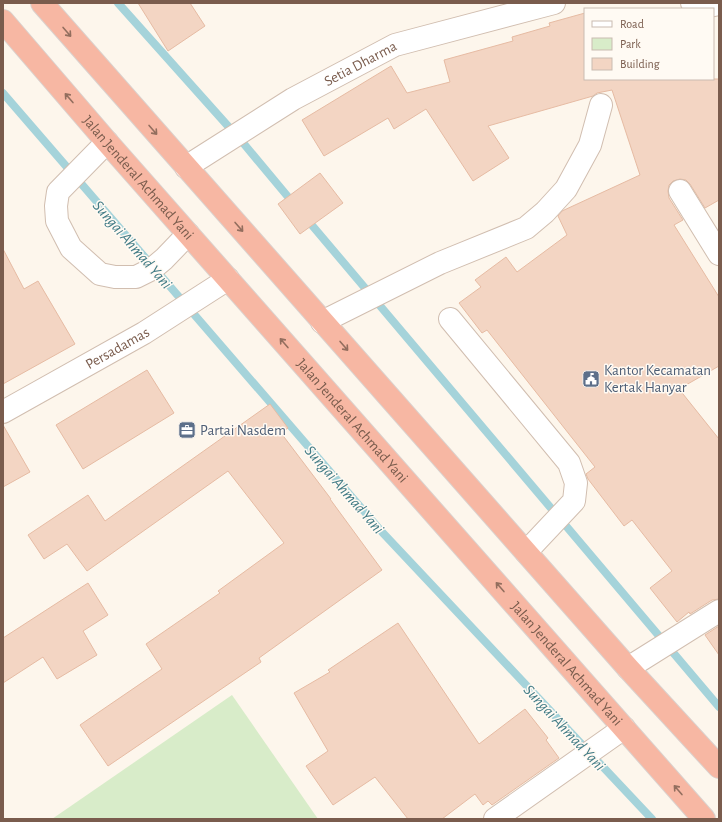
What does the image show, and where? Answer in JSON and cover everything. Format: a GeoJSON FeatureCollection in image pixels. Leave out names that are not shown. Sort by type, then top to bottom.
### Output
{"type":"FeatureCollection","features":[{"type":"Feature","properties":{"kind":"highway"},"geometry":{"type":"LineString","coordinates":[[42,3],[628,668],[719,767]]}},
{"type":"Feature","properties":{"kind":"highway","name":"Jalan Jenderal Achmad Yani"},"geometry":{"type":"LineString","coordinates":[[3,21],[107,142],[704,819]]}},
{"type":"Feature","properties":{"kind":"street","name":"Setia Dharma"},"geometry":{"type":"LineString","coordinates":[[186,167],[293,99],[395,45],[554,3]]}},
{"type":"Feature","properties":{"kind":"street"},"geometry":{"type":"LineString","coordinates":[[692,3],[709,6],[719,4]]}},
{"type":"Feature","properties":{"kind":"street"},"geometry":{"type":"LineString","coordinates":[[322,322],[440,263],[526,228],[545,212],[566,190],[590,145],[601,105]]}},
{"type":"Feature","properties":{"kind":"street"},"geometry":{"type":"LineString","coordinates":[[107,142],[58,192],[56,206],[57,221],[71,248],[100,274],[115,277],[136,277],[152,269],[188,234]]}},
{"type":"Feature","properties":{"kind":"street"},"geometry":{"type":"LineString","coordinates":[[680,191],[719,254]]}},
{"type":"Feature","properties":{"kind":"street","name":"Persadamas"},"geometry":{"type":"LineString","coordinates":[[3,412],[144,333],[228,279]]}},
{"type":"Feature","properties":{"kind":"street"},"geometry":{"type":"LineString","coordinates":[[450,319],[569,463],[576,483],[574,501],[526,552]]}},
{"type":"Feature","properties":{"kind":"street"},"geometry":{"type":"LineString","coordinates":[[628,668],[719,611]]}},
{"type":"Feature","properties":{"kind":"street"},"geometry":{"type":"LineString","coordinates":[[495,819],[624,728]]}},
{"type":"Feature","properties":{"kind":"green space"},"geometry":{"type":"Polygon","coordinates":[[[232,695],[318,819],[52,819],[232,695]]]}},
{"type":"Feature","properties":{"kind":"building"},"geometry":{"type":"Polygon","coordinates":[[[138,3],[190,3],[205,26],[168,51],[138,3]]]}},
{"type":"Feature","properties":{"kind":"building"},"geometry":{"type":"Polygon","coordinates":[[[584,13],[584,80],[719,79],[719,200],[705,208],[686,180],[680,179],[673,181],[669,185],[668,191],[669,198],[683,220],[674,225],[719,297],[719,366],[679,389],[719,439],[719,599],[712,600],[690,614],[689,612],[677,622],[650,588],[672,571],[632,520],[624,526],[588,479],[586,474],[595,467],[487,330],[482,333],[459,303],[481,287],[475,280],[506,257],[517,272],[567,235],[558,216],[562,211],[640,175],[612,90],[597,93],[593,96],[488,126],[509,158],[473,181],[426,109],[394,129],[388,118],[324,156],[302,120],[391,66],[407,93],[450,82],[444,60],[513,41],[512,37],[550,26],[549,23],[584,13]]]}},
{"type":"Feature","properties":{"kind":"building"},"geometry":{"type":"Polygon","coordinates":[[[320,173],[343,203],[300,234],[278,204],[320,173]]]}},
{"type":"Feature","properties":{"kind":"building"},"geometry":{"type":"Polygon","coordinates":[[[3,249],[24,289],[38,281],[75,344],[3,384],[3,249]]]}},
{"type":"Feature","properties":{"kind":"building"},"geometry":{"type":"Polygon","coordinates":[[[147,370],[174,413],[83,469],[56,425],[147,370]]]}},
{"type":"Feature","properties":{"kind":"building"},"geometry":{"type":"Polygon","coordinates":[[[270,404],[288,428],[281,433],[382,570],[259,658],[261,662],[108,766],[80,725],[162,669],[146,644],[220,593],[218,591],[284,543],[228,471],[87,571],[67,544],[44,559],[28,535],[88,495],[105,521],[270,404]]]}},
{"type":"Feature","properties":{"kind":"building"},"geometry":{"type":"Polygon","coordinates":[[[3,425],[30,472],[3,487],[3,425]]]}},
{"type":"Feature","properties":{"kind":"building"},"geometry":{"type":"Polygon","coordinates":[[[88,583],[108,615],[83,631],[97,655],[57,679],[43,657],[3,683],[3,638],[88,583]]]}},
{"type":"Feature","properties":{"kind":"building"},"geometry":{"type":"Polygon","coordinates":[[[398,623],[479,744],[525,709],[548,738],[546,740],[559,758],[492,805],[488,801],[483,805],[475,794],[442,819],[408,819],[375,777],[333,805],[306,766],[328,751],[294,693],[330,672],[328,670],[398,623]]]}},
{"type":"Feature","properties":{"kind":"building"},"geometry":{"type":"Polygon","coordinates":[[[719,626],[719,655],[705,635],[719,626]]]}},
{"type":"Feature","properties":{"kind":"waterway","name":"Sungai Ahmad Yani"},"geometry":{"type":"LineString","coordinates":[[118,3],[244,144],[294,204]]}},
{"type":"Feature","properties":{"kind":"waterway","name":"Sungai Ahmad Yani"},"geometry":{"type":"LineString","coordinates":[[3,93],[382,532],[652,819]]}},
{"type":"Feature","properties":{"kind":"waterway","name":"Sungai Ahmad Yani"},"geometry":{"type":"LineString","coordinates":[[305,217],[719,707]]}},
{"type":"Feature","properties":{"kind":"place","name":"Kantor Kecamatan Kertak Hanyar"},"geometry":{"type":"Point","coordinates":[591,379]}},
{"type":"Feature","properties":{"kind":"place","name":"Partai Nasdem"},"geometry":{"type":"Point","coordinates":[187,430]}}]}
